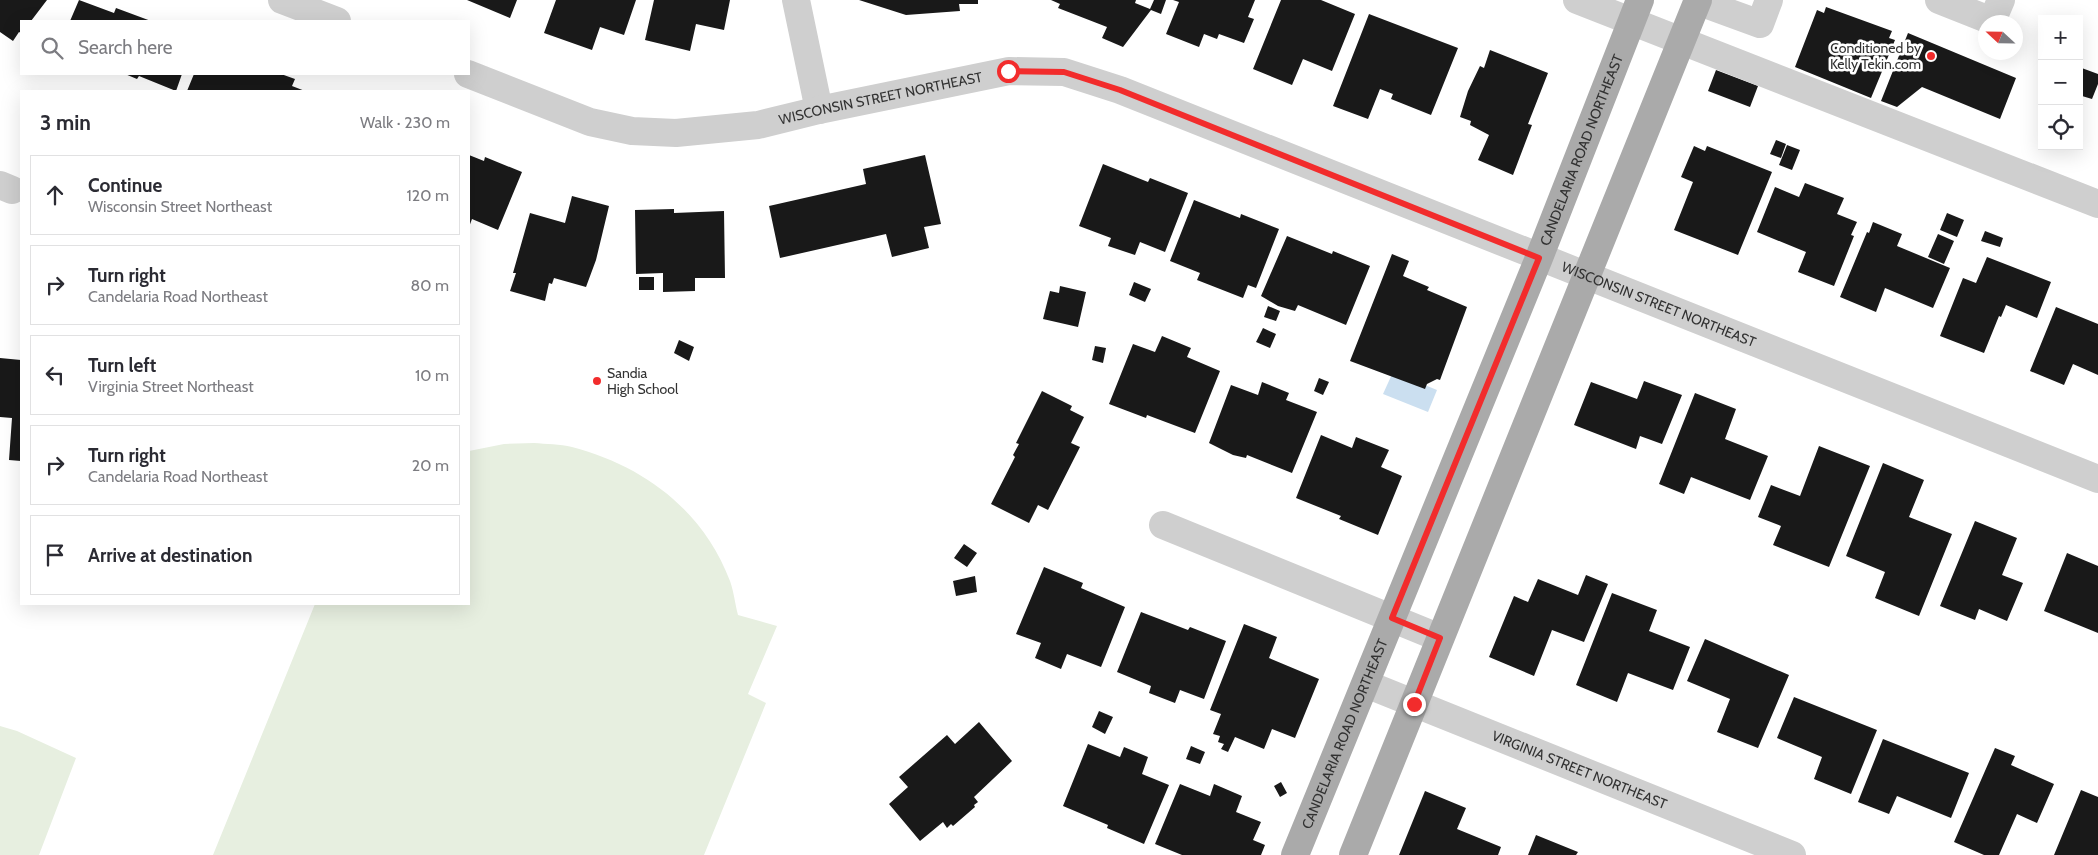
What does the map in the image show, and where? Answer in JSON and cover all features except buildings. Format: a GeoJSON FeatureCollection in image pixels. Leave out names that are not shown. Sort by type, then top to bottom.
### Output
{"type":"FeatureCollection","features":[{"type":"Feature","properties":{"kind":"main road"},"geometry":{"type":"LineString","coordinates":[[1353,855],[1698,0]]}},
{"type":"Feature","properties":{"kind":"main road","name":"CANDELARIA ROAD NORTHEAST"},"geometry":{"type":"LineString","coordinates":[[1295,855],[1539,258],[1636,10]]}},
{"type":"Feature","properties":{"kind":"street"},"geometry":{"type":"LineString","coordinates":[[282,0],[336,13]]}},
{"type":"Feature","properties":{"kind":"street"},"geometry":{"type":"LineString","coordinates":[[796,0],[819,110]]}},
{"type":"Feature","properties":{"kind":"street"},"geometry":{"type":"LineString","coordinates":[[1577,0],[1636,10],[1682,40],[2098,204]]}},
{"type":"Feature","properties":{"kind":"street"},"geometry":{"type":"LineString","coordinates":[[1698,0],[1760,24],[1769,0]]}},
{"type":"Feature","properties":{"kind":"street"},"geometry":{"type":"LineString","coordinates":[[1939,0],[1992,21],[2001,0]]}},
{"type":"Feature","properties":{"kind":"street","name":"WISCONSIN STREET NORTHEAST"},"geometry":{"type":"LineString","coordinates":[[470,75],[590,122],[632,131],[676,133],[758,125],[819,110],[1008,71],[1064,72],[1129,94],[2098,479]]}},
{"type":"Feature","properties":{"kind":"street"},"geometry":{"type":"LineString","coordinates":[[1163,525],[1440,638]]}},
{"type":"Feature","properties":{"kind":"street","name":"VIRGINIA STREET NORTHEAST"},"geometry":{"type":"LineString","coordinates":[[1366,684],[1792,855]]}},
{"type":"Feature","properties":{"kind":"green space"},"geometry":{"type":"Polygon","coordinates":[[[534,443],[567,446],[598,455],[647,479],[668,494],[687,512],[704,533],[730,581],[738,615],[777,626],[748,694],[766,703],[704,855],[213,855],[315,605],[470,605],[470,451],[504,444],[534,443]]]}},
{"type":"Feature","properties":{"kind":"green space"},"geometry":{"type":"Polygon","coordinates":[[[0,726],[17,731],[76,758],[39,855],[0,855],[0,726]]]}},
{"type":"Feature","properties":{"kind":"water"},"geometry":{"type":"Polygon","coordinates":[[[1393,372],[1437,390],[1428,412],[1383,394],[1393,372]]]}},
{"type":"Feature","properties":{"kind":"place","name":"Conditioned by Kelly Tekin.com"},"geometry":{"type":"Point","coordinates":[1931,56]}},
{"type":"Feature","properties":{"kind":"place","name":"Sandia High School"},"geometry":{"type":"Point","coordinates":[597,381]}},
{"type":"Feature","properties":{"kind":"route"},"geometry":{"type":"LineString","coordinates":[[1008,71],[1064,72],[1120,90],[1539,258],[1392,618],[1440,638],[1414,704]]}}]}
